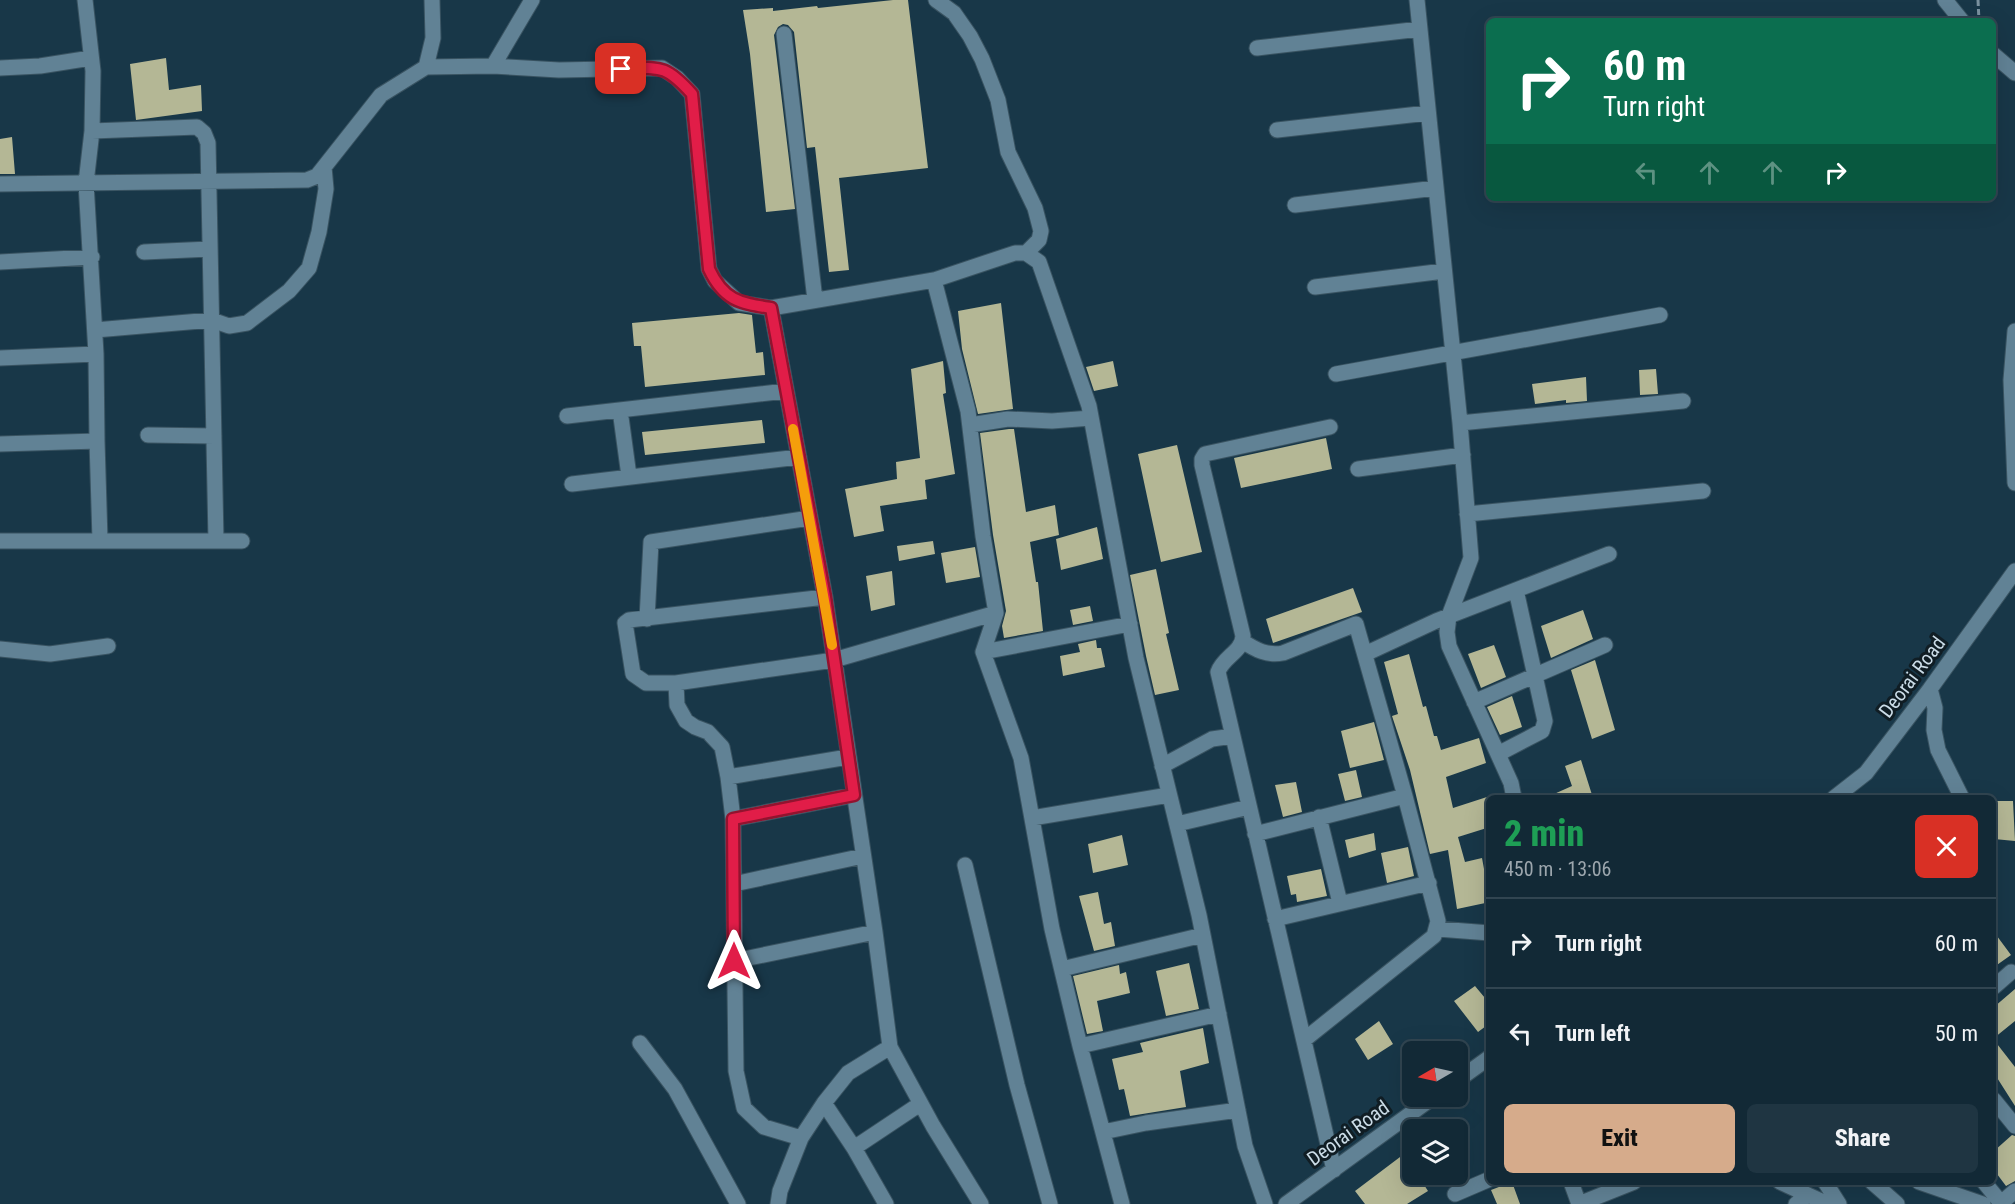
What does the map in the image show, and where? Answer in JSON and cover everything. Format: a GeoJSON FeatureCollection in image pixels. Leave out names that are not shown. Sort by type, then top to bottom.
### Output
{"type":"FeatureCollection","features":[{"type":"Feature","properties":{"kind":"street"},"geometry":{"type":"LineString","coordinates":[[84,0],[91,58],[92,131],[86,183],[96,354],[100,540]]}},
{"type":"Feature","properties":{"kind":"street"},"geometry":{"type":"LineString","coordinates":[[426,67],[433,38],[432,0]]}},
{"type":"Feature","properties":{"kind":"street"},"geometry":{"type":"LineString","coordinates":[[493,66],[532,0]]}},
{"type":"Feature","properties":{"kind":"street"},"geometry":{"type":"LineString","coordinates":[[936,0],[954,13],[970,36],[998,100],[1008,152],[1035,208],[1041,231],[1039,240],[1026,253]]}},
{"type":"Feature","properties":{"kind":"street"},"geometry":{"type":"LineString","coordinates":[[1417,0],[1460,423],[1471,558],[1449,616],[1447,632],[1449,646],[1511,783],[1513,795]]}},
{"type":"Feature","properties":{"kind":"street"},"geometry":{"type":"LineString","coordinates":[[1945,0],[1960,18]]}},
{"type":"Feature","properties":{"kind":"street"},"geometry":{"type":"LineString","coordinates":[[1257,48],[1420,29]]}},
{"type":"Feature","properties":{"kind":"street"},"geometry":{"type":"LineString","coordinates":[[784,34],[815,300]]}},
{"type":"Feature","properties":{"kind":"street"},"geometry":{"type":"LineString","coordinates":[[1996,57],[2015,73]]}},
{"type":"Feature","properties":{"kind":"street"},"geometry":{"type":"LineString","coordinates":[[0,68],[40,66],[91,58]]}},
{"type":"Feature","properties":{"kind":"street"},"geometry":{"type":"LineString","coordinates":[[0,184],[307,180],[317,176],[381,95],[426,67],[493,66],[559,70],[662,68],[677,78],[692,94],[709,269],[715,281],[739,303],[771,308],[934,280],[1015,253],[1026,253],[1039,262],[1089,406],[1130,624],[1203,935],[1245,1146],[1265,1204]]}},
{"type":"Feature","properties":{"kind":"street"},"geometry":{"type":"LineString","coordinates":[[1277,130],[1428,113]]}},
{"type":"Feature","properties":{"kind":"street"},"geometry":{"type":"LineString","coordinates":[[92,131],[197,127],[204,133],[208,143],[216,541]]}},
{"type":"Feature","properties":{"kind":"street"},"geometry":{"type":"LineString","coordinates":[[95,330],[212,320],[229,326],[247,323],[289,291],[309,268],[319,232],[326,189],[324,167]]}},
{"type":"Feature","properties":{"kind":"street"},"geometry":{"type":"LineString","coordinates":[[1295,205],[1436,188]]}},
{"type":"Feature","properties":{"kind":"street"},"geometry":{"type":"LineString","coordinates":[[144,252],[210,249]]}},
{"type":"Feature","properties":{"kind":"street"},"geometry":{"type":"LineString","coordinates":[[0,262],[92,256]]}},
{"type":"Feature","properties":{"kind":"street"},"geometry":{"type":"LineString","coordinates":[[1315,287],[1444,271]]}},
{"type":"Feature","properties":{"kind":"street"},"geometry":{"type":"LineString","coordinates":[[934,280],[968,411],[982,536],[996,613],[983,652],[1021,758],[1052,929],[1122,1204]]}},
{"type":"Feature","properties":{"kind":"street"},"geometry":{"type":"LineString","coordinates":[[771,308],[825,597],[876,932],[890,1047],[920,1104],[981,1204]]}},
{"type":"Feature","properties":{"kind":"street"},"geometry":{"type":"LineString","coordinates":[[1336,374],[1660,315]]}},
{"type":"Feature","properties":{"kind":"street"},"geometry":{"type":"LineString","coordinates":[[2015,331],[2011,380],[2015,483]]}},
{"type":"Feature","properties":{"kind":"street"},"geometry":{"type":"LineString","coordinates":[[0,358],[96,354]]}},
{"type":"Feature","properties":{"kind":"street"},"geometry":{"type":"LineString","coordinates":[[567,416],[786,391]]}},
{"type":"Feature","properties":{"kind":"street"},"geometry":{"type":"LineString","coordinates":[[1460,423],[1683,401]]}},
{"type":"Feature","properties":{"kind":"street"},"geometry":{"type":"LineString","coordinates":[[620,410],[629,476]]}},
{"type":"Feature","properties":{"kind":"street"},"geometry":{"type":"LineString","coordinates":[[970,425],[1008,419],[1052,421],[1091,418]]}},
{"type":"Feature","properties":{"kind":"street"},"geometry":{"type":"LineString","coordinates":[[1330,427],[1205,454],[1202,459],[1242,641],[1240,647],[1220,667],[1218,672],[1334,1170]]}},
{"type":"Feature","properties":{"kind":"street"},"geometry":{"type":"LineString","coordinates":[[148,435],[214,436]]}},
{"type":"Feature","properties":{"kind":"street"},"geometry":{"type":"LineString","coordinates":[[0,444],[97,441]]}},
{"type":"Feature","properties":{"kind":"street"},"geometry":{"type":"LineString","coordinates":[[1358,469],[1463,455]]}},
{"type":"Feature","properties":{"kind":"street"},"geometry":{"type":"LineString","coordinates":[[572,484],[799,457]]}},
{"type":"Feature","properties":{"kind":"street"},"geometry":{"type":"LineString","coordinates":[[1467,514],[1703,491]]}},
{"type":"Feature","properties":{"kind":"street"},"geometry":{"type":"LineString","coordinates":[[646,619],[651,542],[810,518]]}},
{"type":"Feature","properties":{"kind":"street"},"geometry":{"type":"LineString","coordinates":[[0,541],[242,541]]}},
{"type":"Feature","properties":{"kind":"street"},"geometry":{"type":"LineString","coordinates":[[1365,654],[1449,616],[1609,554]]}},
{"type":"Feature","properties":{"kind":"street","name":"Deorai Road"},"geometry":{"type":"LineString","coordinates":[[1838,795],[1866,774],[2015,572]]}},
{"type":"Feature","properties":{"kind":"street"},"geometry":{"type":"LineString","coordinates":[[1498,754],[1542,731],[1545,727],[1516,590]]}},
{"type":"Feature","properties":{"kind":"street"},"geometry":{"type":"LineString","coordinates":[[825,597],[629,621],[625,623],[633,674],[646,684],[676,683],[834,660],[996,613]]}},
{"type":"Feature","properties":{"kind":"street"},"geometry":{"type":"LineString","coordinates":[[983,652],[1130,624]]}},
{"type":"Feature","properties":{"kind":"street"},"geometry":{"type":"LineString","coordinates":[[1242,641],[1257,651],[1273,655],[1356,624],[1437,912],[1438,929],[1434,936],[1304,1040]]}},
{"type":"Feature","properties":{"kind":"street"},"geometry":{"type":"LineString","coordinates":[[1474,702],[1605,645]]}},
{"type":"Feature","properties":{"kind":"street"},"geometry":{"type":"LineString","coordinates":[[0,649],[50,654],[108,646]]}},
{"type":"Feature","properties":{"kind":"street"},"geometry":{"type":"LineString","coordinates":[[676,683],[676,705],[686,721],[695,728],[708,732],[722,747],[728,777],[733,819],[736,1071],[744,1108],[764,1127],[801,1138]]}},
{"type":"Feature","properties":{"kind":"street"},"geometry":{"type":"LineString","coordinates":[[1930,689],[1935,708],[1934,730],[1938,750],[1960,795]]}},
{"type":"Feature","properties":{"kind":"street"},"geometry":{"type":"LineString","coordinates":[[1162,766],[1212,739],[1233,736]]}},
{"type":"Feature","properties":{"kind":"street"},"geometry":{"type":"LineString","coordinates":[[728,777],[848,757]]}},
{"type":"Feature","properties":{"kind":"street"},"geometry":{"type":"LineString","coordinates":[[733,819],[854,795]]}},
{"type":"Feature","properties":{"kind":"street"},"geometry":{"type":"LineString","coordinates":[[1032,818],[1169,795]]}},
{"type":"Feature","properties":{"kind":"street"},"geometry":{"type":"LineString","coordinates":[[1256,834],[1405,796]]}},
{"type":"Feature","properties":{"kind":"street"},"geometry":{"type":"LineString","coordinates":[[1177,824],[1249,807]]}},
{"type":"Feature","properties":{"kind":"street"},"geometry":{"type":"LineString","coordinates":[[1319,818],[1340,903]]}},
{"type":"Feature","properties":{"kind":"street"},"geometry":{"type":"LineString","coordinates":[[734,884],[863,856]]}},
{"type":"Feature","properties":{"kind":"street"},"geometry":{"type":"LineString","coordinates":[[965,865],[1017,1085],[1050,1204]]}},
{"type":"Feature","properties":{"kind":"street"},"geometry":{"type":"LineString","coordinates":[[1275,919],[1429,883]]}},
{"type":"Feature","properties":{"kind":"street"},"geometry":{"type":"LineString","coordinates":[[1438,929],[1486,933]]}},
{"type":"Feature","properties":{"kind":"street"},"geometry":{"type":"LineString","coordinates":[[734,961],[876,932]]}},
{"type":"Feature","properties":{"kind":"street"},"geometry":{"type":"LineString","coordinates":[[1062,969],[1203,935]]}},
{"type":"Feature","properties":{"kind":"street"},"geometry":{"type":"LineString","coordinates":[[1996,985],[2011,972]]}},
{"type":"Feature","properties":{"kind":"street"},"geometry":{"type":"LineString","coordinates":[[1080,1046],[1219,1014]]}},
{"type":"Feature","properties":{"kind":"street"},"geometry":{"type":"LineString","coordinates":[[640,1043],[675,1089],[738,1204]]}},
{"type":"Feature","properties":{"kind":"street"},"geometry":{"type":"LineString","coordinates":[[778,1204],[780,1191],[801,1138],[824,1103],[848,1073],[890,1047]]}},
{"type":"Feature","properties":{"kind":"street"},"geometry":{"type":"LineString","coordinates":[[1468,1073],[1486,1060]]}},
{"type":"Feature","properties":{"kind":"street"},"geometry":{"type":"LineString","coordinates":[[1996,1102],[2015,1126]]}},
{"type":"Feature","properties":{"kind":"street"},"geometry":{"type":"LineString","coordinates":[[824,1103],[854,1148],[886,1204]]}},
{"type":"Feature","properties":{"kind":"street"},"geometry":{"type":"LineString","coordinates":[[854,1148],[920,1104]]}},
{"type":"Feature","properties":{"kind":"street","name":"Deorai Road"},"geometry":{"type":"LineString","coordinates":[[1286,1204],[1420,1107]]}},
{"type":"Feature","properties":{"kind":"street"},"geometry":{"type":"LineString","coordinates":[[1103,1132],[1146,1123],[1238,1110]]}},
{"type":"Feature","properties":{"kind":"street"},"geometry":{"type":"LineString","coordinates":[[1455,1194],[1486,1181]]}},
{"type":"Feature","properties":{"kind":"street"},"geometry":{"type":"LineString","coordinates":[[1572,1185],[1579,1204],[1626,1185]]}},
{"type":"Feature","properties":{"kind":"street"},"geometry":{"type":"LineString","coordinates":[[1784,1185],[1802,1200],[1828,1204]]}},
{"type":"Feature","properties":{"kind":"street"},"geometry":{"type":"LineString","coordinates":[[1827,1185],[1839,1204]]}},
{"type":"Feature","properties":{"kind":"street"},"geometry":{"type":"LineString","coordinates":[[1875,1185],[1897,1204]]}},
{"type":"Feature","properties":{"kind":"street"},"geometry":{"type":"LineString","coordinates":[[1928,1185],[1983,1204]]}},
{"type":"Feature","properties":{"kind":"street"},"geometry":{"type":"LineString","coordinates":[[1986,1185],[2001,1203],[2015,1191]]}},
{"type":"Feature","properties":{"kind":"path"},"geometry":{"type":"LineString","coordinates":[[1978,0],[1979,18]]}},
{"type":"Feature","properties":{"kind":"building"},"geometry":{"type":"Polygon","coordinates":[[[908,0],[928,168],[839,178],[849,270],[829,272],[815,147],[807,148],[794,32],[788,25],[783,24],[778,27],[774,35],[795,209],[766,212],[750,54],[743,10],[773,8],[773,11],[817,6],[818,8],[908,0]]]}},
{"type":"Feature","properties":{"kind":"building"},"geometry":{"type":"Polygon","coordinates":[[[166,58],[169,90],[201,85],[202,111],[136,120],[130,64],[166,58]]]}},
{"type":"Feature","properties":{"kind":"building"},"geometry":{"type":"Polygon","coordinates":[[[12,137],[15,174],[0,174],[0,139],[12,137]]]}},
{"type":"Feature","properties":{"kind":"building"},"geometry":{"type":"Polygon","coordinates":[[[1001,303],[1013,409],[978,414],[962,349],[958,311],[1001,303]]]}},
{"type":"Feature","properties":{"kind":"building"},"geometry":{"type":"Polygon","coordinates":[[[739,313],[752,315],[756,353],[763,352],[765,375],[645,387],[641,346],[634,346],[632,323],[739,313]]]}},
{"type":"Feature","properties":{"kind":"building"},"geometry":{"type":"Polygon","coordinates":[[[943,361],[946,393],[943,394],[955,474],[925,480],[927,499],[880,506],[884,531],[854,537],[845,489],[897,479],[896,462],[920,458],[911,369],[943,361]]]}},
{"type":"Feature","properties":{"kind":"building"},"geometry":{"type":"Polygon","coordinates":[[[1113,361],[1118,386],[1094,391],[1086,367],[1113,361]]]}},
{"type":"Feature","properties":{"kind":"building"},"geometry":{"type":"Polygon","coordinates":[[[1656,369],[1658,394],[1640,395],[1639,370],[1656,369]]]}},
{"type":"Feature","properties":{"kind":"building"},"geometry":{"type":"Polygon","coordinates":[[[1586,377],[1587,401],[1566,403],[1566,400],[1535,404],[1532,384],[1586,377]]]}},
{"type":"Feature","properties":{"kind":"building"},"geometry":{"type":"Polygon","coordinates":[[[762,420],[765,443],[645,455],[642,432],[762,420]]]}},
{"type":"Feature","properties":{"kind":"building"},"geometry":{"type":"Polygon","coordinates":[[[1014,429],[1026,512],[1055,505],[1059,535],[1030,542],[1036,582],[1038,582],[1043,631],[1004,638],[1002,626],[1006,611],[993,535],[980,433],[1014,429]]]}},
{"type":"Feature","properties":{"kind":"building"},"geometry":{"type":"Polygon","coordinates":[[[1326,438],[1332,469],[1241,488],[1234,458],[1326,438]]]}},
{"type":"Feature","properties":{"kind":"building"},"geometry":{"type":"Polygon","coordinates":[[[1177,445],[1202,552],[1161,562],[1138,454],[1177,445]]]}},
{"type":"Feature","properties":{"kind":"building"},"geometry":{"type":"Polygon","coordinates":[[[1097,527],[1103,559],[1061,570],[1056,539],[1097,527]]]}},
{"type":"Feature","properties":{"kind":"building"},"geometry":{"type":"Polygon","coordinates":[[[933,541],[935,554],[899,561],[897,546],[933,541]]]}},
{"type":"Feature","properties":{"kind":"building"},"geometry":{"type":"Polygon","coordinates":[[[975,547],[980,577],[946,583],[941,553],[975,547]]]}},
{"type":"Feature","properties":{"kind":"building"},"geometry":{"type":"Polygon","coordinates":[[[1156,569],[1169,633],[1166,634],[1179,690],[1155,695],[1130,575],[1156,569]]]}},
{"type":"Feature","properties":{"kind":"building"},"geometry":{"type":"Polygon","coordinates":[[[892,571],[895,605],[871,611],[866,576],[892,571]]]}},
{"type":"Feature","properties":{"kind":"building"},"geometry":{"type":"Polygon","coordinates":[[[1353,588],[1362,612],[1273,643],[1266,619],[1353,588]]]}},
{"type":"Feature","properties":{"kind":"building"},"geometry":{"type":"Polygon","coordinates":[[[1090,606],[1093,621],[1073,625],[1070,610],[1090,606]]]}},
{"type":"Feature","properties":{"kind":"building"},"geometry":{"type":"Polygon","coordinates":[[[1583,610],[1593,639],[1551,658],[1541,626],[1583,610]]]}},
{"type":"Feature","properties":{"kind":"building"},"geometry":{"type":"Polygon","coordinates":[[[1096,640],[1097,648],[1101,648],[1105,667],[1063,676],[1060,656],[1080,652],[1078,644],[1096,640]]]}},
{"type":"Feature","properties":{"kind":"building"},"geometry":{"type":"Polygon","coordinates":[[[1494,645],[1506,677],[1481,688],[1468,654],[1494,645]]]}},
{"type":"Feature","properties":{"kind":"building"},"geometry":{"type":"Polygon","coordinates":[[[1409,654],[1423,707],[1426,706],[1434,736],[1437,736],[1441,750],[1479,738],[1486,763],[1446,777],[1453,808],[1486,797],[1486,828],[1458,837],[1465,862],[1482,858],[1486,880],[1486,903],[1457,909],[1448,850],[1430,854],[1410,770],[1392,716],[1398,714],[1384,662],[1409,654]]]}},
{"type":"Feature","properties":{"kind":"building"},"geometry":{"type":"Polygon","coordinates":[[[1595,660],[1615,730],[1592,739],[1571,670],[1595,660]]]}},
{"type":"Feature","properties":{"kind":"building"},"geometry":{"type":"Polygon","coordinates":[[[1512,696],[1522,727],[1500,735],[1487,707],[1512,696]]]}},
{"type":"Feature","properties":{"kind":"building"},"geometry":{"type":"Polygon","coordinates":[[[1374,722],[1384,760],[1350,768],[1341,731],[1374,722]]]}},
{"type":"Feature","properties":{"kind":"building"},"geometry":{"type":"Polygon","coordinates":[[[1581,760],[1592,795],[1552,795],[1572,786],[1565,766],[1581,760]]]}},
{"type":"Feature","properties":{"kind":"building"},"geometry":{"type":"Polygon","coordinates":[[[1356,770],[1362,797],[1345,801],[1338,774],[1356,770]]]}},
{"type":"Feature","properties":{"kind":"building"},"geometry":{"type":"Polygon","coordinates":[[[1296,782],[1302,812],[1283,817],[1275,785],[1296,782]]]}},
{"type":"Feature","properties":{"kind":"building"},"geometry":{"type":"Polygon","coordinates":[[[1996,801],[2013,801],[2015,841],[1996,839],[1996,801]]]}},
{"type":"Feature","properties":{"kind":"building"},"geometry":{"type":"Polygon","coordinates":[[[1374,833],[1376,850],[1349,858],[1345,840],[1374,833]]]}},
{"type":"Feature","properties":{"kind":"building"},"geometry":{"type":"Polygon","coordinates":[[[1122,835],[1128,865],[1093,873],[1088,844],[1122,835]]]}},
{"type":"Feature","properties":{"kind":"building"},"geometry":{"type":"Polygon","coordinates":[[[1408,847],[1414,876],[1387,883],[1381,853],[1408,847]]]}},
{"type":"Feature","properties":{"kind":"building"},"geometry":{"type":"Polygon","coordinates":[[[1321,869],[1327,896],[1297,902],[1296,894],[1291,895],[1287,876],[1321,869]]]}},
{"type":"Feature","properties":{"kind":"building"},"geometry":{"type":"Polygon","coordinates":[[[1098,892],[1104,924],[1111,922],[1115,946],[1094,951],[1079,896],[1098,892]]]}},
{"type":"Feature","properties":{"kind":"building"},"geometry":{"type":"Polygon","coordinates":[[[1996,935],[2011,955],[1996,966],[1996,935]]]}},
{"type":"Feature","properties":{"kind":"building"},"geometry":{"type":"Polygon","coordinates":[[[1189,963],[1199,1009],[1166,1016],[1156,971],[1189,963]]]}},
{"type":"Feature","properties":{"kind":"building"},"geometry":{"type":"Polygon","coordinates":[[[1119,965],[1120,974],[1126,972],[1130,993],[1097,1001],[1103,1031],[1087,1034],[1073,976],[1119,965]]]}},
{"type":"Feature","properties":{"kind":"building"},"geometry":{"type":"Polygon","coordinates":[[[1475,986],[1486,999],[1486,1026],[1478,1032],[1454,1001],[1475,986]]]}},
{"type":"Feature","properties":{"kind":"building"},"geometry":{"type":"Polygon","coordinates":[[[2015,989],[2015,1021],[1996,1036],[1996,1005],[2015,989]]]}},
{"type":"Feature","properties":{"kind":"building"},"geometry":{"type":"Polygon","coordinates":[[[1379,1021],[1393,1044],[1368,1060],[1355,1039],[1379,1021]]]}},
{"type":"Feature","properties":{"kind":"building"},"geometry":{"type":"Polygon","coordinates":[[[1203,1028],[1209,1063],[1180,1071],[1186,1107],[1130,1116],[1124,1089],[1119,1090],[1112,1059],[1143,1052],[1140,1043],[1203,1028]]]}},
{"type":"Feature","properties":{"kind":"building"},"geometry":{"type":"Polygon","coordinates":[[[1996,1043],[2015,1067],[2015,1106],[1996,1076],[1996,1043]]]}},
{"type":"Feature","properties":{"kind":"building"},"geometry":{"type":"Polygon","coordinates":[[[2012,1135],[2015,1136],[2015,1181],[2006,1186],[1996,1173],[1996,1149],[2012,1135]]]}},
{"type":"Feature","properties":{"kind":"building"},"geometry":{"type":"Polygon","coordinates":[[[1402,1156],[1402,1185],[1424,1185],[1428,1191],[1407,1204],[1365,1204],[1355,1191],[1402,1156]]]}},
{"type":"Feature","properties":{"kind":"building"},"geometry":{"type":"Polygon","coordinates":[[[1504,1185],[1513,1185],[1520,1204],[1497,1204],[1491,1190],[1504,1185]]]}},
{"type":"Feature","properties":{"kind":"slow traffic"},"geometry":{"type":"LineString","coordinates":[[793,429],[832,645]]}},
{"type":"Feature","properties":{"kind":"route"},"geometry":{"type":"LineString","coordinates":[[621,69],[662,68],[677,78],[692,94],[709,269],[715,281],[739,303],[771,308],[825,597],[854,795],[733,819],[734,961]]}}]}
